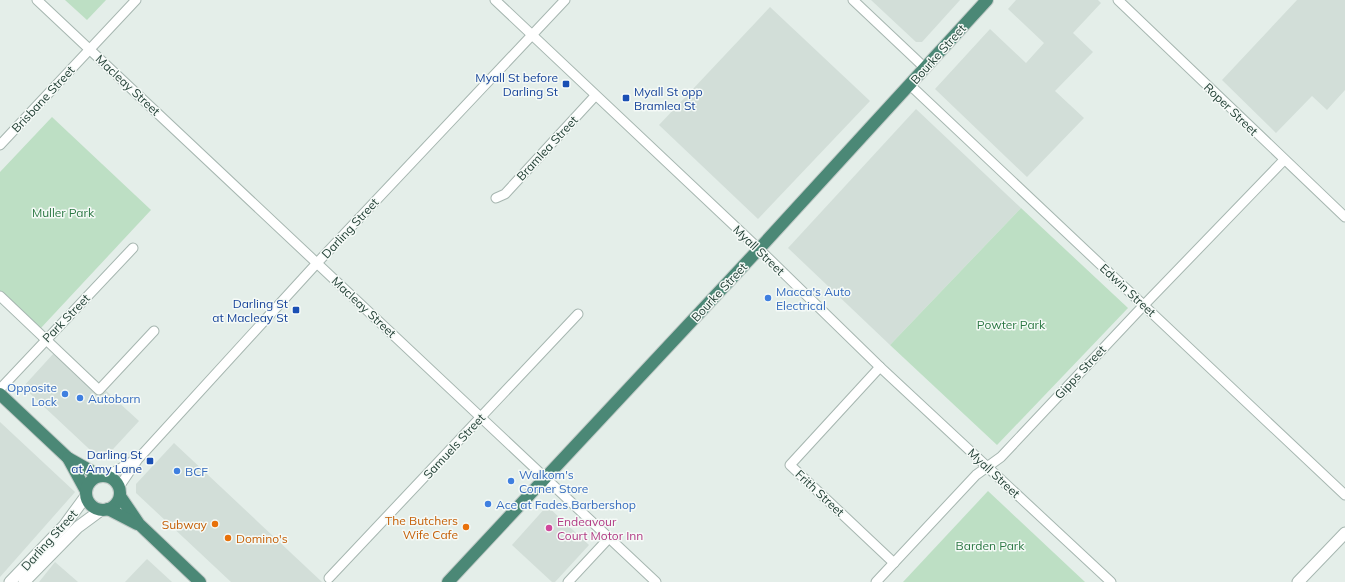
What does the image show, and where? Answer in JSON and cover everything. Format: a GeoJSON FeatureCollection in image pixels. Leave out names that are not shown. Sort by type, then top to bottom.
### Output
{"type":"FeatureCollection","features":[{"type":"Feature","properties":{"kind":"highway","name":"Bourke Street"},"geometry":{"type":"LineString","coordinates":[[448,582],[759,249],[987,0]]}},
{"type":"Feature","properties":{"kind":"highway"},"geometry":{"type":"LineString","coordinates":[[0,394],[68,458],[116,482],[119,491],[139,524],[200,582]]}},
{"type":"Feature","properties":{"kind":"highway"},"geometry":{"type":"LineString","coordinates":[[68,458],[91,505],[139,524]]}},
{"type":"Feature","properties":{"kind":"highway"},"geometry":{"type":"LineString","coordinates":[[86,493],[90,481],[103,476]]}},
{"type":"Feature","properties":{"kind":"highway"},"geometry":{"type":"LineString","coordinates":[[104,509],[116,504],[119,491]]}},
{"type":"Feature","properties":{"kind":"street","name":"Macleay Street"},"geometry":{"type":"LineString","coordinates":[[37,0],[656,582]]}},
{"type":"Feature","properties":{"kind":"street","name":"Brisbane Street"},"geometry":{"type":"LineString","coordinates":[[0,145],[136,0]]}},
{"type":"Feature","properties":{"kind":"street","name":"Myall Street"},"geometry":{"type":"LineString","coordinates":[[495,0],[595,96],[759,249],[880,367],[1111,582]]}},
{"type":"Feature","properties":{"kind":"street","name":"Darling Street"},"geometry":{"type":"LineString","coordinates":[[119,491],[138,459],[317,263],[565,0]]}},
{"type":"Feature","properties":{"kind":"street"},"geometry":{"type":"LineString","coordinates":[[853,0],[925,68]]}},
{"type":"Feature","properties":{"kind":"street","name":"Roper Street"},"geometry":{"type":"LineString","coordinates":[[1118,0],[1345,217]]}},
{"type":"Feature","properties":{"kind":"street","name":"Edwin Street"},"geometry":{"type":"LineString","coordinates":[[910,85],[1345,495]]}},
{"type":"Feature","properties":{"kind":"street","name":"Bramlea Street"},"geometry":{"type":"LineString","coordinates":[[496,198],[505,194],[595,96]]}},
{"type":"Feature","properties":{"kind":"street","name":"Gipps Street"},"geometry":{"type":"LineString","coordinates":[[876,582],[976,475],[1001,457],[1144,305],[1284,160]]}},
{"type":"Feature","properties":{"kind":"street","name":"Park Street"},"geometry":{"type":"LineString","coordinates":[[0,389],[133,248]]}},
{"type":"Feature","properties":{"kind":"street"},"geometry":{"type":"LineString","coordinates":[[0,296],[99,390],[154,331]]}},
{"type":"Feature","properties":{"kind":"street","name":"Samuels Street"},"geometry":{"type":"LineString","coordinates":[[329,578],[578,314]]}},
{"type":"Feature","properties":{"kind":"street","name":"Frith Street"},"geometry":{"type":"LineString","coordinates":[[880,367],[790,465],[894,563]]}},
{"type":"Feature","properties":{"kind":"street","name":"Darling Street"},"geometry":{"type":"LineString","coordinates":[[103,476],[138,459]]}},
{"type":"Feature","properties":{"kind":"street","name":"Darling Street"},"geometry":{"type":"LineString","coordinates":[[10,582],[64,526],[86,493]]}},
{"type":"Feature","properties":{"kind":"street","name":"Darling Street"},"geometry":{"type":"LineString","coordinates":[[24,582],[74,530],[104,509]]}},
{"type":"Feature","properties":{"kind":"street"},"geometry":{"type":"LineString","coordinates":[[1298,582],[1345,533]]}},
{"type":"Feature","properties":{"kind":"street"},"geometry":{"type":"LineString","coordinates":[[568,582],[609,538]]}},
{"type":"Feature","properties":{"kind":"shaded area"},"geometry":{"type":"Polygon","coordinates":[[[871,0],[960,0],[922,42],[916,42],[871,0]]]}},
{"type":"Feature","properties":{"kind":"shaded area"},"geometry":{"type":"Polygon","coordinates":[[[1016,0],[1098,0],[1101,3],[1073,33],[1093,52],[1055,91],[1084,118],[1027,177],[935,89],[990,29],[1026,63],[1044,43],[1008,9],[1016,0]]]}},
{"type":"Feature","properties":{"kind":"shaded area"},"geometry":{"type":"Polygon","coordinates":[[[1297,0],[1345,0],[1345,90],[1327,110],[1312,96],[1276,133],[1222,80],[1297,0]]]}},
{"type":"Feature","properties":{"kind":"shaded area"},"geometry":{"type":"Polygon","coordinates":[[[770,7],[870,101],[758,219],[659,125],[770,7]]]}},
{"type":"Feature","properties":{"kind":"shaded area"},"geometry":{"type":"Polygon","coordinates":[[[916,109],[1021,208],[890,345],[788,248],[916,109]]]}},
{"type":"Feature","properties":{"kind":"shaded area"},"geometry":{"type":"Polygon","coordinates":[[[54,353],[99,396],[105,390],[139,421],[102,461],[23,387],[54,353]]]}},
{"type":"Feature","properties":{"kind":"shaded area"},"geometry":{"type":"Polygon","coordinates":[[[0,422],[75,492],[0,577],[0,422]]]}},
{"type":"Feature","properties":{"kind":"shaded area"},"geometry":{"type":"Polygon","coordinates":[[[174,443],[322,582],[231,582],[136,493],[136,484],[174,443]]]}},
{"type":"Feature","properties":{"kind":"shaded area"},"geometry":{"type":"Polygon","coordinates":[[[547,506],[589,545],[555,582],[552,582],[512,545],[547,506]]]}},
{"type":"Feature","properties":{"kind":"shaded area"},"geometry":{"type":"Polygon","coordinates":[[[147,559],[172,582],[125,582],[147,559]]]}},
{"type":"Feature","properties":{"kind":"shaded area"},"geometry":{"type":"Polygon","coordinates":[[[55,562],[78,582],[39,582],[55,562]]]}},
{"type":"Feature","properties":{"kind":"green space"},"geometry":{"type":"Polygon","coordinates":[[[65,0],[106,0],[87,20],[65,0]]]}},
{"type":"Feature","properties":{"kind":"green space","name":"Muller Park"},"geometry":{"type":"Polygon","coordinates":[[[52,117],[151,210],[40,329],[0,291],[0,172],[52,117]]]}},
{"type":"Feature","properties":{"kind":"green space","name":"Powter Park"},"geometry":{"type":"Polygon","coordinates":[[[1021,208],[1128,308],[997,445],[890,345],[1021,208]]]}},
{"type":"Feature","properties":{"kind":"green space","name":"Barden Park"},"geometry":{"type":"Polygon","coordinates":[[[988,491],[1085,582],[903,582],[988,491]]]}},
{"type":"Feature","properties":{"kind":"place","name":"Myall St before Darling St"},"geometry":{"type":"Point","coordinates":[566,84]}},
{"type":"Feature","properties":{"kind":"place","name":"Myall St opp Bramlea St"},"geometry":{"type":"Point","coordinates":[626,98]}},
{"type":"Feature","properties":{"kind":"place","name":"Macca's Auto Electrical"},"geometry":{"type":"Point","coordinates":[768,298]}},
{"type":"Feature","properties":{"kind":"place","name":"Darling St at Macleay St"},"geometry":{"type":"Point","coordinates":[296,310]}},
{"type":"Feature","properties":{"kind":"place","name":"Opposite Lock"},"geometry":{"type":"Point","coordinates":[65,394]}},
{"type":"Feature","properties":{"kind":"place","name":"Autobarn"},"geometry":{"type":"Point","coordinates":[80,398]}},
{"type":"Feature","properties":{"kind":"place","name":"Darling St at Amy Lane"},"geometry":{"type":"Point","coordinates":[150,461]}},
{"type":"Feature","properties":{"kind":"place","name":"BCF"},"geometry":{"type":"Point","coordinates":[177,471]}},
{"type":"Feature","properties":{"kind":"place","name":"Walkom's Corner Store"},"geometry":{"type":"Point","coordinates":[511,481]}},
{"type":"Feature","properties":{"kind":"place","name":"Ace at Fades Barbershop"},"geometry":{"type":"Point","coordinates":[488,504]}},
{"type":"Feature","properties":{"kind":"place","name":"Subway"},"geometry":{"type":"Point","coordinates":[215,524]}},
{"type":"Feature","properties":{"kind":"place","name":"The Butchers Wife Cafe"},"geometry":{"type":"Point","coordinates":[466,527]}},
{"type":"Feature","properties":{"kind":"place","name":"Endeavour Court Motor Inn"},"geometry":{"type":"Point","coordinates":[549,528]}},
{"type":"Feature","properties":{"kind":"place","name":"Domino's"},"geometry":{"type":"Point","coordinates":[228,538]}}]}
